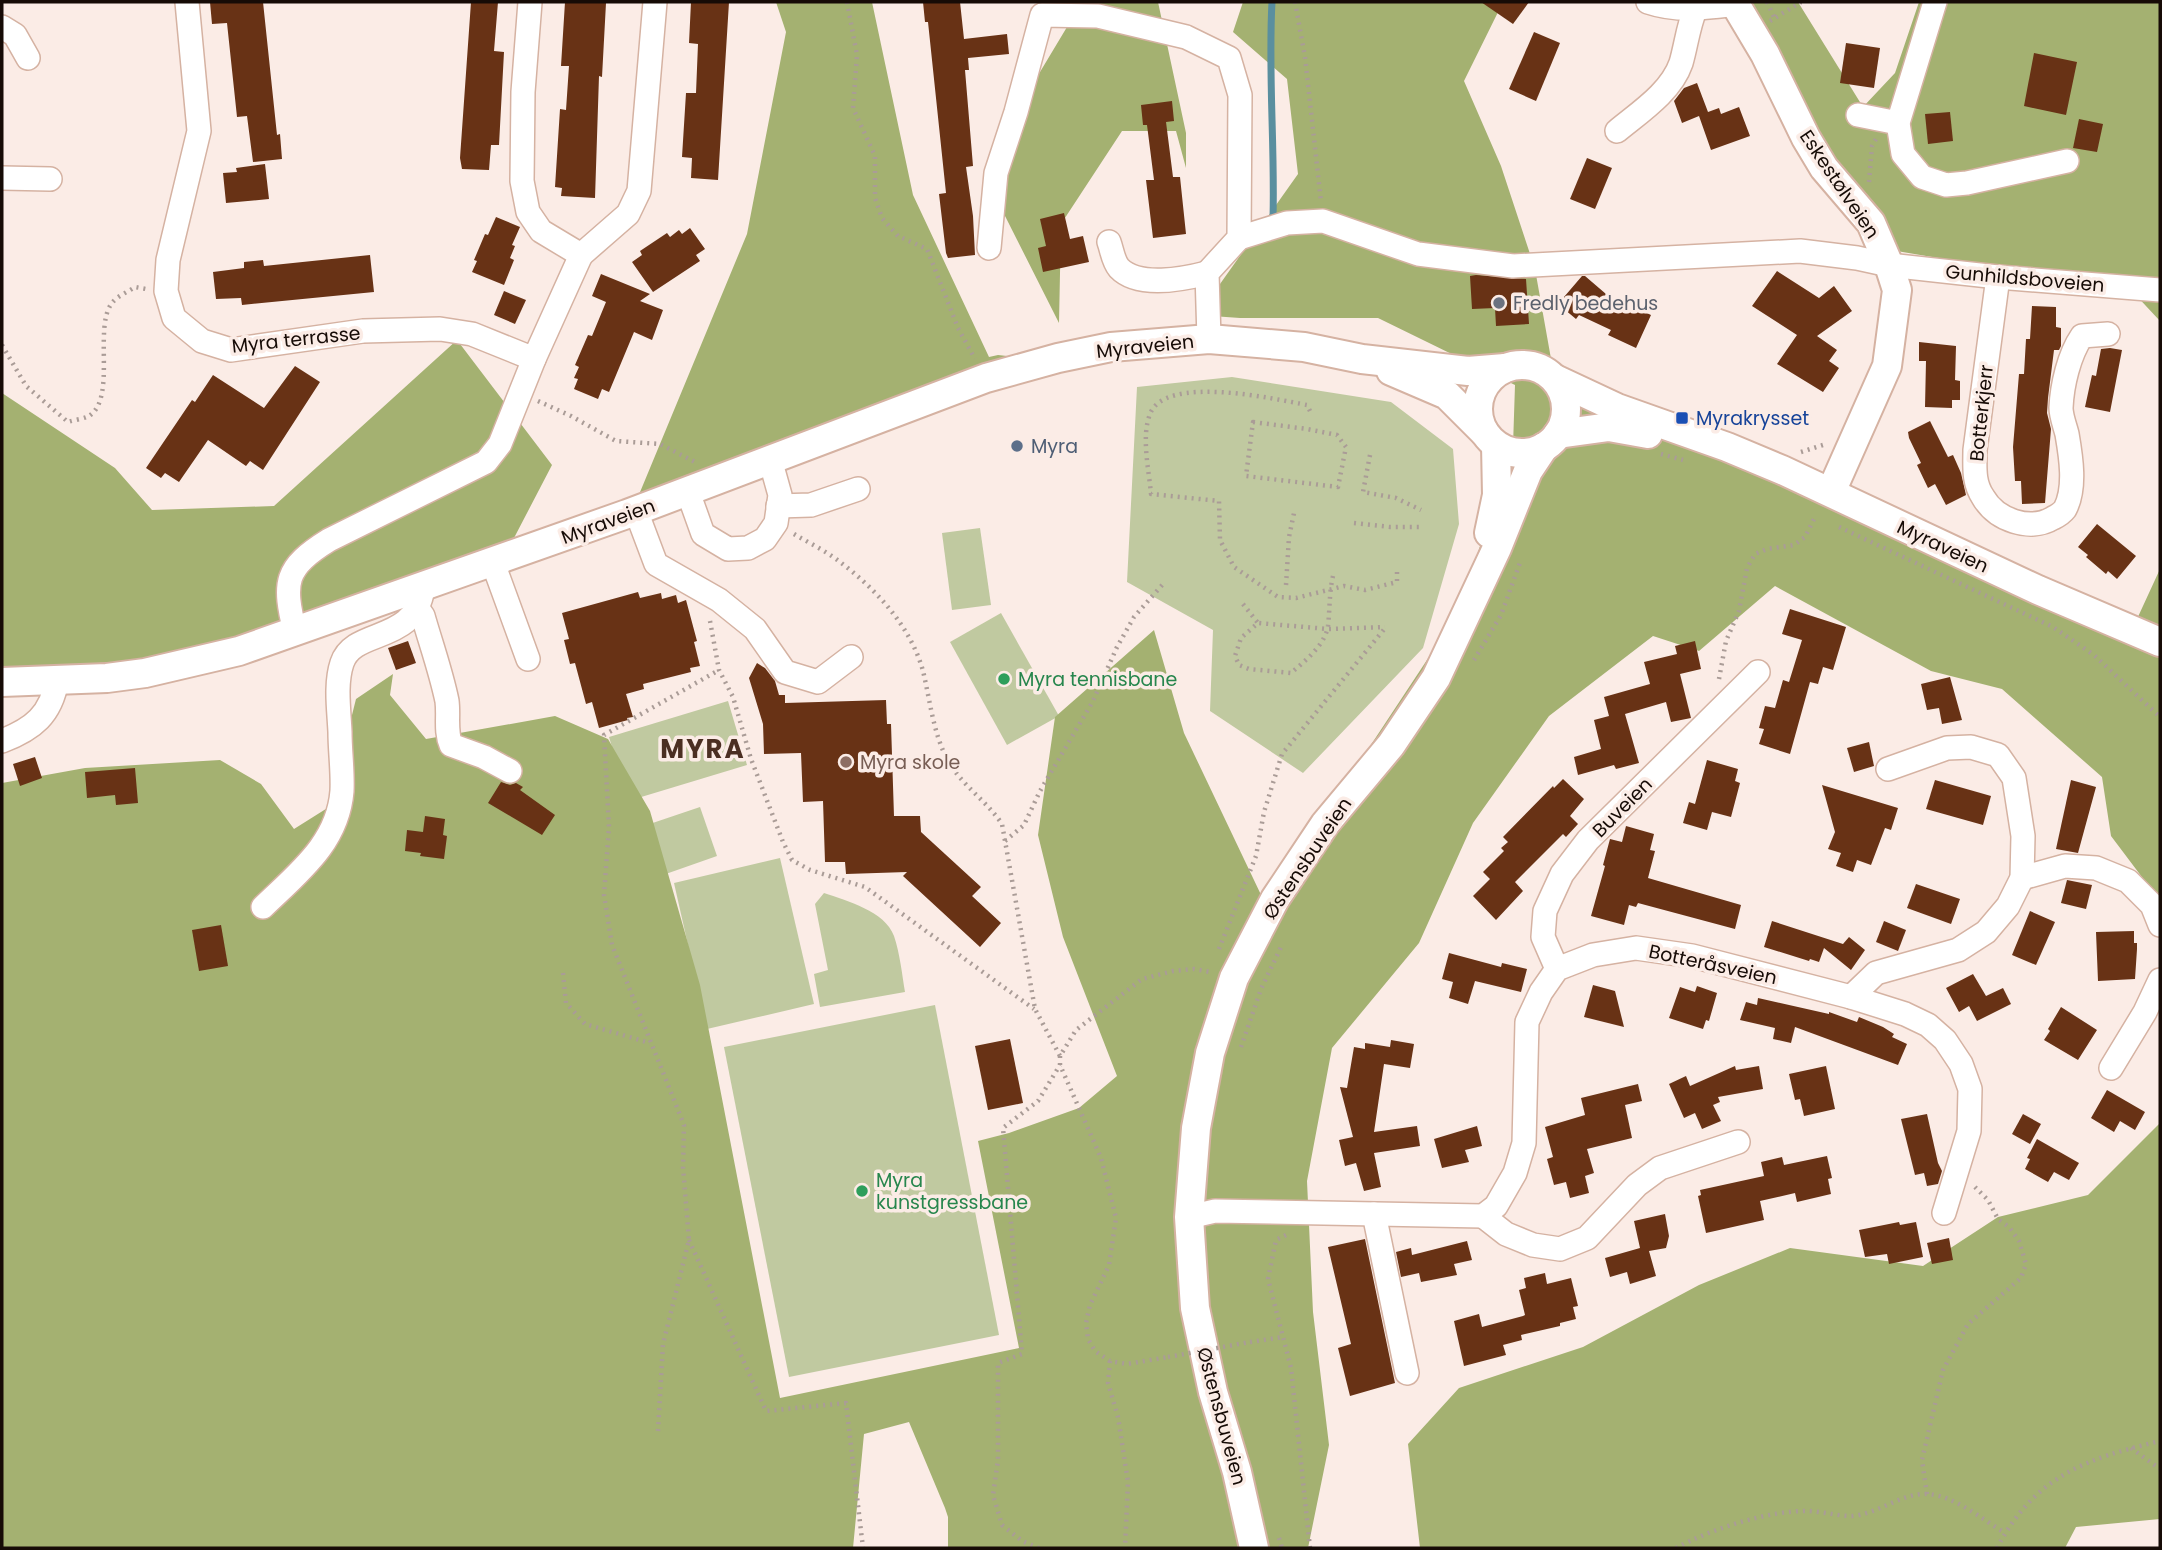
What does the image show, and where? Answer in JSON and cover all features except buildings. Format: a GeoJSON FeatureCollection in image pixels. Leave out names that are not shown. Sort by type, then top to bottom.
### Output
{"type":"FeatureCollection","features":[{"type":"Feature","properties":{"kind":"main road","name":"Eskestølveien"},"geometry":{"type":"LineString","coordinates":[[1734,3],[1765,54],[1806,138],[1824,168],[1871,223],[1897,290],[1887,366],[1824,504]]}},
{"type":"Feature","properties":{"kind":"main road","name":"Myraveien"},"geometry":{"type":"LineString","coordinates":[[2,682],[145,673],[239,651],[295,632],[420,599],[492,563],[688,492],[986,378],[1058,358],[1111,347],[1209,340],[1304,347],[1362,359],[1468,371],[1505,368]]}},
{"type":"Feature","properties":{"kind":"main road","name":"Myraveien"},"geometry":{"type":"LineString","coordinates":[[1362,359],[1447,395],[1490,438]]}},
{"type":"Feature","properties":{"kind":"main road"},"geometry":{"type":"LineString","coordinates":[[1522,365],[1537,367],[1555,379],[1563,393],[1565,418],[1551,440],[1527,453],[1511,452],[1490,438],[1479,418],[1478,405],[1481,393],[1492,376],[1505,368],[1522,365]]}},
{"type":"Feature","properties":{"kind":"main road","name":"Myraveien"},"geometry":{"type":"LineString","coordinates":[[1555,379],[1617,408],[1727,447],[1824,504],[2160,642]]}},
{"type":"Feature","properties":{"kind":"main road","name":"Myraveien"},"geometry":{"type":"LineString","coordinates":[[1551,440],[1609,427],[1727,447]]}},
{"type":"Feature","properties":{"kind":"main road","name":"Østensbuveien"},"geometry":{"type":"LineString","coordinates":[[1472,604],[1497,495],[1490,438]]}},
{"type":"Feature","properties":{"kind":"main road","name":"Østensbuveien"},"geometry":{"type":"LineString","coordinates":[[1254,1548],[1237,1472],[1213,1392],[1195,1308],[1189,1217],[1196,1128],[1226,976],[1318,834],[1391,745],[1436,678],[1472,604],[1528,471],[1551,440]]}},
{"type":"Feature","properties":{"kind":"street","name":"Myra terrasse"},"geometry":{"type":"LineString","coordinates":[[187,2],[199,131],[168,260],[166,291],[174,318],[202,341],[231,350],[363,331],[440,329],[472,334],[534,359]]}},
{"type":"Feature","properties":{"kind":"street"},"geometry":{"type":"LineString","coordinates":[[530,2],[523,92],[522,181],[528,212],[541,231],[581,256]]}},
{"type":"Feature","properties":{"kind":"street"},"geometry":{"type":"LineString","coordinates":[[295,632],[287,597],[288,582],[306,554],[486,462],[500,444],[534,359],[581,256],[628,214],[639,191],[654,2]]}},
{"type":"Feature","properties":{"kind":"street"},"geometry":{"type":"LineString","coordinates":[[1648,2],[1664,7],[1695,10],[1734,3]]}},
{"type":"Feature","properties":{"kind":"street"},"geometry":{"type":"LineString","coordinates":[[1935,2],[1898,123],[1903,154],[1922,177],[1946,185],[2067,162]]}},
{"type":"Feature","properties":{"kind":"street"},"geometry":{"type":"LineString","coordinates":[[989,248],[996,173],[1016,112],[1038,9],[1098,16],[1186,37],[1229,58],[1240,95],[1239,238]]}},
{"type":"Feature","properties":{"kind":"street"},"geometry":{"type":"LineString","coordinates":[[1618,131],[1673,80],[1680,65],[1695,10]]}},
{"type":"Feature","properties":{"kind":"street"},"geometry":{"type":"LineString","coordinates":[[2,27],[15,35],[28,58]]}},
{"type":"Feature","properties":{"kind":"street"},"geometry":{"type":"LineString","coordinates":[[1857,115],[1898,123]]}},
{"type":"Feature","properties":{"kind":"street"},"geometry":{"type":"LineString","coordinates":[[2,177],[50,179]]}},
{"type":"Feature","properties":{"kind":"street"},"geometry":{"type":"LineString","coordinates":[[1109,242],[1120,270],[1134,277],[1177,281],[1208,273],[1239,238],[1287,223],[1323,221]]}},
{"type":"Feature","properties":{"kind":"street","name":"Gunhildsboveien"},"geometry":{"type":"LineString","coordinates":[[1323,221],[1418,254],[1513,265],[1800,251],[1889,265],[1998,277],[2160,290]]}},
{"type":"Feature","properties":{"kind":"street","name":"Myraveien"},"geometry":{"type":"LineString","coordinates":[[1208,273],[1209,340]]}},
{"type":"Feature","properties":{"kind":"street","name":"Botterkjerr"},"geometry":{"type":"LineString","coordinates":[[1998,277],[1975,450],[1975,478],[1983,498],[2000,514],[2022,524],[2042,525],[2064,512],[2071,491],[2069,448],[2061,409],[2068,369],[2074,348],[2082,336],[2108,334]]}},
{"type":"Feature","properties":{"kind":"street"},"geometry":{"type":"LineString","coordinates":[[688,492],[703,534],[728,549],[748,548],[765,539],[777,515],[780,495],[770,459]]}},
{"type":"Feature","properties":{"kind":"street"},"geometry":{"type":"LineString","coordinates":[[777,515],[858,489]]}},
{"type":"Feature","properties":{"kind":"street"},"geometry":{"type":"LineString","coordinates":[[636,511],[656,564],[719,600],[755,629],[785,673],[818,682],[851,657]]}},
{"type":"Feature","properties":{"kind":"street"},"geometry":{"type":"LineString","coordinates":[[492,563],[528,659]]}},
{"type":"Feature","properties":{"kind":"street"},"geometry":{"type":"LineString","coordinates":[[420,599],[444,686],[448,708],[448,738],[451,745],[484,757],[510,771]]}},
{"type":"Feature","properties":{"kind":"street"},"geometry":{"type":"LineString","coordinates":[[263,907],[317,855],[336,817],[342,791],[338,684],[342,662],[357,646],[397,628],[415,615],[420,599]]}},
{"type":"Feature","properties":{"kind":"street","name":"Buveien"},"geometry":{"type":"LineString","coordinates":[[1557,969],[1543,937],[1545,911],[1562,874],[1588,840],[1758,671]]}},
{"type":"Feature","properties":{"kind":"street"},"geometry":{"type":"LineString","coordinates":[[2,741],[33,727],[41,719],[54,695],[57,680]]}},
{"type":"Feature","properties":{"kind":"street"},"geometry":{"type":"LineString","coordinates":[[1852,997],[1876,973],[1958,950],[1986,932],[2008,906],[2022,878],[2023,836],[2014,778],[1998,755],[1971,747],[1947,748],[1888,769]]}},
{"type":"Feature","properties":{"kind":"street"},"geometry":{"type":"LineString","coordinates":[[2022,878],[2065,866],[2096,868],[2128,881],[2152,905],[2160,925]]}},
{"type":"Feature","properties":{"kind":"street","name":"Botteråsveien"},"geometry":{"type":"LineString","coordinates":[[1557,969],[1593,955],[1636,948],[1692,956],[1852,997],[1928,1024],[1961,1063],[1970,1089],[1969,1131],[1944,1213]]}},
{"type":"Feature","properties":{"kind":"street"},"geometry":{"type":"LineString","coordinates":[[1483,1216],[1496,1206],[1515,1172],[1524,1143],[1527,1022],[1541,992],[1557,969]]}},
{"type":"Feature","properties":{"kind":"street"},"geometry":{"type":"LineString","coordinates":[[2111,1068],[2146,1012],[2160,980]]}},
{"type":"Feature","properties":{"kind":"street"},"geometry":{"type":"LineString","coordinates":[[1189,1217],[1215,1211],[1483,1216],[1506,1234],[1533,1245],[1560,1249],[1587,1238],[1637,1185],[1660,1168],[1738,1142]]}},
{"type":"Feature","properties":{"kind":"street"},"geometry":{"type":"LineString","coordinates":[[1374,1214],[1407,1373]]}},
{"type":"Feature","properties":{"kind":"path"},"geometry":{"type":"LineString","coordinates":[[847,2],[857,55],[853,108],[875,156],[875,198],[882,218],[898,236],[927,249],[958,328],[986,378]]}},
{"type":"Feature","properties":{"kind":"path"},"geometry":{"type":"LineString","coordinates":[[1295,2],[1305,57],[1323,221]]}},
{"type":"Feature","properties":{"kind":"path"},"geometry":{"type":"LineString","coordinates":[[1767,2],[1774,17],[1801,2]]}},
{"type":"Feature","properties":{"kind":"path"},"geometry":{"type":"LineString","coordinates":[[1859,209],[1869,185],[1872,146],[1878,133],[1898,123]]}},
{"type":"Feature","properties":{"kind":"path"},"geometry":{"type":"LineString","coordinates":[[2,345],[26,386],[68,422],[89,416],[98,405],[105,366],[103,321],[113,302],[135,287],[166,291]]}},
{"type":"Feature","properties":{"kind":"path"},"geometry":{"type":"LineString","coordinates":[[1310,411],[1307,405],[1261,396],[1192,392],[1164,397],[1151,410],[1146,427],[1151,494],[1161,493],[1219,502],[1220,540],[1234,567],[1278,597],[1296,598],[1344,586],[1365,590],[1397,582],[1397,571]]}},
{"type":"Feature","properties":{"kind":"path"},"geometry":{"type":"LineString","coordinates":[[534,400],[571,416],[616,441],[660,444],[695,462]]}},
{"type":"Feature","properties":{"kind":"path"},"geometry":{"type":"LineString","coordinates":[[1252,422],[1337,435],[1346,447],[1338,487],[1247,476],[1252,422]]}},
{"type":"Feature","properties":{"kind":"path"},"geometry":{"type":"LineString","coordinates":[[1797,453],[1835,441],[1852,445]]}},
{"type":"Feature","properties":{"kind":"path"},"geometry":{"type":"LineString","coordinates":[[1654,452],[1689,462]]}},
{"type":"Feature","properties":{"kind":"path"},"geometry":{"type":"LineString","coordinates":[[1370,455],[1363,492],[1396,498],[1421,510]]}},
{"type":"Feature","properties":{"kind":"path"},"geometry":{"type":"LineString","coordinates":[[1805,510],[1824,504]]}},
{"type":"Feature","properties":{"kind":"path"},"geometry":{"type":"LineString","coordinates":[[1729,700],[1719,678],[1726,641],[1739,611],[1747,568],[1755,554],[1767,549],[1794,545],[1805,537],[1824,504]]}},
{"type":"Feature","properties":{"kind":"path"},"geometry":{"type":"LineString","coordinates":[[1824,504],[1874,545],[2053,627],[2094,655],[2160,717]]}},
{"type":"Feature","properties":{"kind":"path"},"geometry":{"type":"LineString","coordinates":[[1286,585],[1289,537],[1294,513]]}},
{"type":"Feature","properties":{"kind":"path"},"geometry":{"type":"LineString","coordinates":[[777,515],[873,590],[909,634],[922,669],[934,723],[947,758],[966,786],[990,807],[1002,824],[1035,1009],[1060,1056],[1060,1066],[1101,1158],[1116,1218],[1109,1265],[1090,1304],[1086,1323],[1088,1339],[1095,1351],[1110,1361],[1127,1364],[1283,1338]]}},
{"type":"Feature","properties":{"kind":"path"},"geometry":{"type":"LineString","coordinates":[[1354,523],[1419,527]]}},
{"type":"Feature","properties":{"kind":"path"},"geometry":{"type":"LineString","coordinates":[[1468,670],[1501,615],[1526,548]]}},
{"type":"Feature","properties":{"kind":"path"},"geometry":{"type":"LineString","coordinates":[[1226,976],[1219,948],[1256,856],[1264,812],[1282,754],[1386,627],[1328,629],[1258,623],[1241,638],[1235,656],[1239,665],[1249,669],[1291,673],[1313,653],[1328,629],[1329,591],[1333,576]]}},
{"type":"Feature","properties":{"kind":"path"},"geometry":{"type":"LineString","coordinates":[[1005,841],[1024,825],[1040,790],[1093,701],[1116,647],[1134,617],[1164,583]]}},
{"type":"Feature","properties":{"kind":"path"},"geometry":{"type":"LineString","coordinates":[[705,592],[719,670],[733,696],[751,759],[792,860],[810,870],[865,887],[1035,1009]]}},
{"type":"Feature","properties":{"kind":"path"},"geometry":{"type":"LineString","coordinates":[[1243,604],[1258,623]]}},
{"type":"Feature","properties":{"kind":"path"},"geometry":{"type":"LineString","coordinates":[[719,670],[604,735],[609,828],[604,895],[612,946],[684,1125],[682,1167],[689,1240],[766,1411],[846,1403],[863,1548]]}},
{"type":"Feature","properties":{"kind":"path"},"geometry":{"type":"LineString","coordinates":[[1240,1050],[1261,989],[1287,934]]}},
{"type":"Feature","properties":{"kind":"path"},"geometry":{"type":"LineString","coordinates":[[1060,1056],[1076,1030],[1142,979],[1194,969],[1226,976],[1261,989]]}},
{"type":"Feature","properties":{"kind":"path"},"geometry":{"type":"LineString","coordinates":[[563,973],[566,1003],[585,1024],[651,1043]]}},
{"type":"Feature","properties":{"kind":"path"},"geometry":{"type":"LineString","coordinates":[[1039,1548],[1022,1541],[1002,1525],[993,1495],[998,1460],[998,1363],[1022,1354],[1003,1128],[1038,1101],[1060,1066]]}},
{"type":"Feature","properties":{"kind":"path"},"geometry":{"type":"LineString","coordinates":[[1927,1494],[1922,1460],[1943,1370],[1968,1324],[2021,1278],[2026,1264],[2019,1241],[2009,1227],[1998,1219],[1988,1200],[1976,1187],[1955,1180]]}},
{"type":"Feature","properties":{"kind":"path"},"geometry":{"type":"LineString","coordinates":[[1287,1235],[1276,1240],[1268,1279],[1291,1368],[1310,1548]]}},
{"type":"Feature","properties":{"kind":"path"},"geometry":{"type":"LineString","coordinates":[[658,1431],[663,1343],[689,1240]]}},
{"type":"Feature","properties":{"kind":"path"},"geometry":{"type":"LineString","coordinates":[[1227,1341],[1229,1353]]}},
{"type":"Feature","properties":{"kind":"path"},"geometry":{"type":"LineString","coordinates":[[1110,1361],[1108,1383],[1118,1417],[1128,1482],[1125,1548]]}},
{"type":"Feature","properties":{"kind":"path"},"geometry":{"type":"LineString","coordinates":[[1997,1548],[2005,1533],[2037,1492],[2068,1471],[2131,1448],[2160,1441]]}},
{"type":"Feature","properties":{"kind":"path"},"geometry":{"type":"LineString","coordinates":[[2131,1448],[2160,1469]]}},
{"type":"Feature","properties":{"kind":"path"},"geometry":{"type":"LineString","coordinates":[[1676,1548],[1702,1534],[1776,1514],[1808,1511],[1852,1516],[1878,1511],[1903,1499],[1927,1494],[1951,1500],[2005,1533]]}},
{"type":"Feature","properties":{"kind":"path"},"geometry":{"type":"LineString","coordinates":[[1276,1528],[1282,1548]]}},
{"type":"Feature","properties":{"kind":"green space"},"geometry":{"type":"Polygon","coordinates":[[[776,2],[872,2],[913,195],[989,357],[1016,357],[758,449],[638,497],[747,234],[786,32],[776,2]]]}},
{"type":"Feature","properties":{"kind":"green space"},"geometry":{"type":"Polygon","coordinates":[[[1082,2],[1158,2],[1186,133],[1186,168],[1176,131],[1122,131],[1061,224],[1059,323],[999,204],[1031,87],[1082,2]]]}},
{"type":"Feature","properties":{"kind":"green space"},"geometry":{"type":"Polygon","coordinates":[[[1243,2],[1503,2],[1464,81],[1501,166],[1535,269],[1558,398],[1696,443],[2137,619],[2160,569],[2160,901],[2111,836],[2102,777],[2002,689],[1931,671],[1775,586],[1699,651],[1653,636],[1549,716],[1473,823],[1419,943],[1332,1048],[1307,1181],[1313,1312],[1329,1445],[1308,1548],[948,1548],[948,1517],[909,1422],[864,1434],[853,1548],[2,1548],[2,783],[85,768],[220,760],[261,784],[294,829],[329,807],[356,699],[393,674],[390,695],[426,739],[555,716],[608,739],[650,811],[700,985],[780,1398],[1019,1348],[978,1141],[1079,1108],[1117,1076],[1063,937],[1038,835],[1055,717],[1154,630],[1184,733],[1263,899],[1320,822],[1458,613],[1513,446],[1515,385],[1378,318],[1212,316],[1211,279],[1220,284],[1298,174],[1287,79],[1233,32],[1243,2]]]}},
{"type":"Feature","properties":{"kind":"green space"},"geometry":{"type":"Polygon","coordinates":[[[1752,2],[1798,2],[1863,107],[1895,73],[1919,2],[2160,2],[2160,321],[2132,291],[1885,249],[1812,120],[1752,2]]]}},
{"type":"Feature","properties":{"kind":"green space"},"geometry":{"type":"Polygon","coordinates":[[[457,340],[552,465],[514,538],[410,606],[261,649],[2,684],[2,393],[115,468],[152,510],[274,506],[457,340]]]}},
{"type":"Feature","properties":{"kind":"green space"},"geometry":{"type":"Polygon","coordinates":[[[1232,377],[1391,402],[1453,449],[1459,524],[1423,648],[1303,773],[1210,711],[1213,630],[1127,582],[1137,387],[1232,377]]]}},
{"type":"Feature","properties":{"kind":"green space"},"geometry":{"type":"Polygon","coordinates":[[[980,528],[991,605],[952,610],[942,533],[980,528]]]}},
{"type":"Feature","properties":{"kind":"green space","name":"Myra tennisbane"},"geometry":{"type":"Polygon","coordinates":[[[1001,613],[1059,716],[1007,745],[950,642],[1001,613]]]}},
{"type":"Feature","properties":{"kind":"green space"},"geometry":{"type":"Polygon","coordinates":[[[728,701],[747,765],[628,801],[609,737],[728,701]]]}},
{"type":"Feature","properties":{"kind":"green space"},"geometry":{"type":"Polygon","coordinates":[[[700,807],[717,856],[643,882],[626,832],[700,807]]]}},
{"type":"Feature","properties":{"kind":"green space"},"geometry":{"type":"Polygon","coordinates":[[[780,858],[814,1004],[707,1029],[674,883],[780,858]]]}},
{"type":"Feature","properties":{"kind":"green space"},"geometry":{"type":"Polygon","coordinates":[[[824,893],[864,908],[889,927],[898,950],[905,992],[820,1007],[814,974],[828,970],[815,904],[824,893]]]}},
{"type":"Feature","properties":{"kind":"green space","name":"Myra kunstgressbane"},"geometry":{"type":"Polygon","coordinates":[[[935,1005],[999,1335],[789,1377],[724,1047],[935,1005]]]}},
{"type":"Feature","properties":{"kind":"green space"},"geometry":{"type":"Polygon","coordinates":[[[2160,1123],[2160,1519],[2076,1527],[2065,1548],[1420,1548],[1408,1444],[1459,1388],[1583,1347],[1699,1285],[1790,1248],[1923,1266],[1998,1217],[2088,1195],[2160,1123]]]}},
{"type":"Feature","properties":{"kind":"waterway"},"geometry":{"type":"LineString","coordinates":[[1272,2],[1273,218]]}},
{"type":"Feature","properties":{"kind":"place","name":"Fredly bedehus"},"geometry":{"type":"Point","coordinates":[1499,303]}},
{"type":"Feature","properties":{"kind":"place","name":"Myrakrysset"},"geometry":{"type":"Point","coordinates":[1682,418]}},
{"type":"Feature","properties":{"kind":"place","name":"Myra"},"geometry":{"type":"Point","coordinates":[1017,446]}},
{"type":"Feature","properties":{"kind":"place","name":"Myra tennisbane"},"geometry":{"type":"Point","coordinates":[1004,679]}},
{"type":"Feature","properties":{"kind":"place","name":"Myra skole"},"geometry":{"type":"Point","coordinates":[846,762]}},
{"type":"Feature","properties":{"kind":"place","name":"Myra kunstgressbane"},"geometry":{"type":"Point","coordinates":[862,1191]}},
{"type":"Feature","properties":{"kind":"district","name":"MYRA"},"geometry":{"type":"Point","coordinates":[703,749]}}]}
